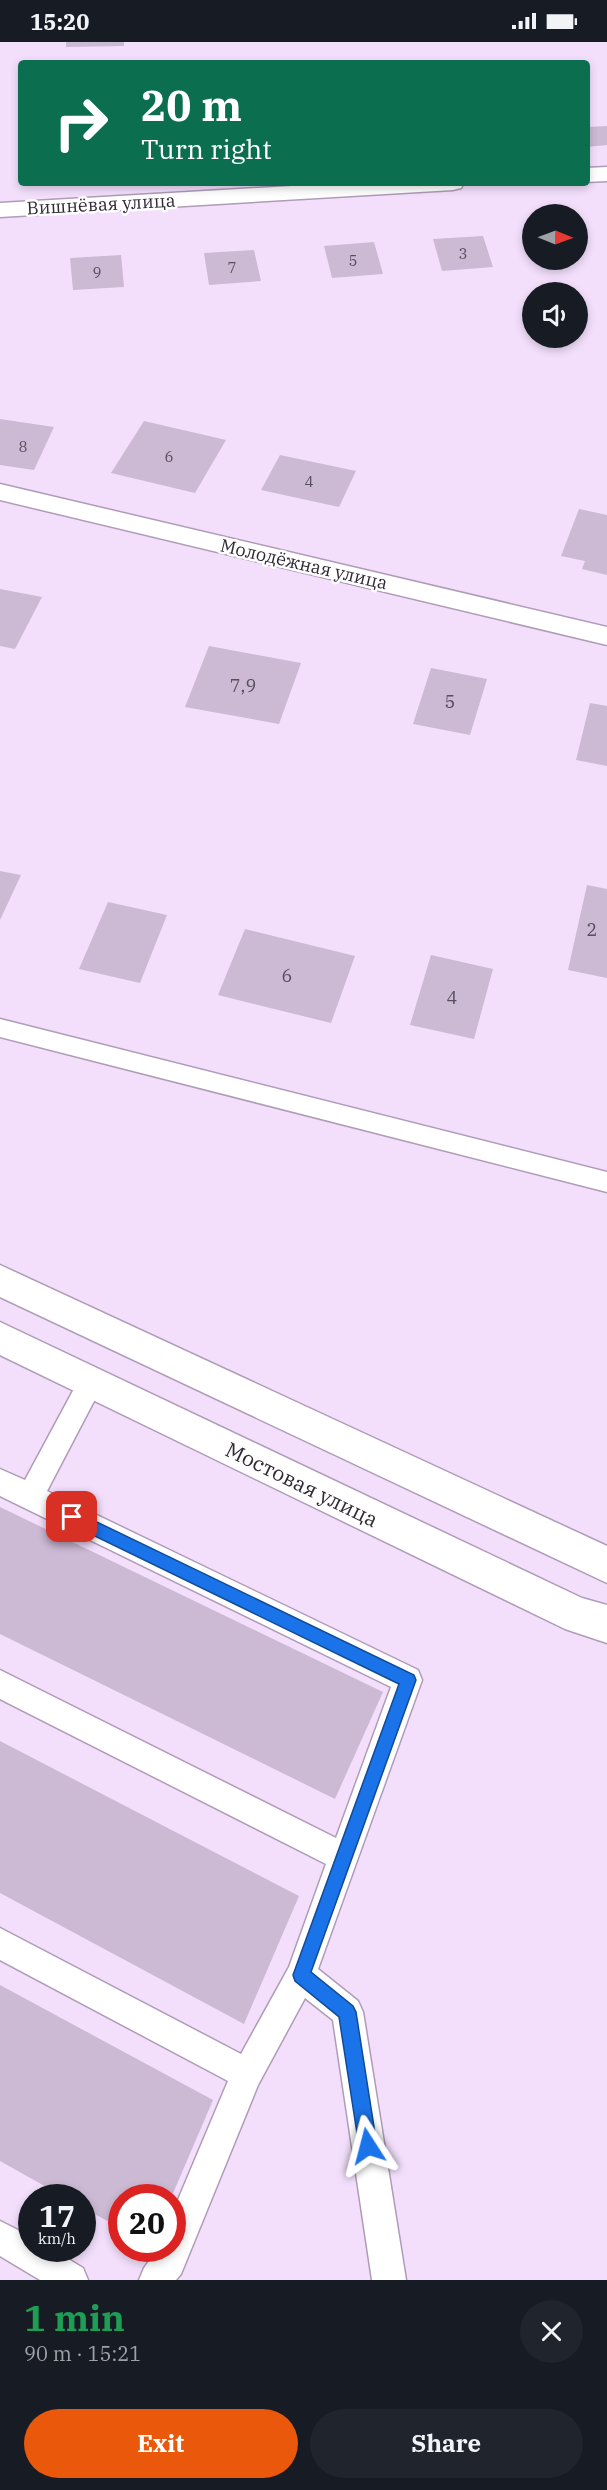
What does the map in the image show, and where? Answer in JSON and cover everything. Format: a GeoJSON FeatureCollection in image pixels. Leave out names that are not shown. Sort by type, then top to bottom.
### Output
{"type":"FeatureCollection","features":[{"type":"Feature","properties":{"kind":"street"},"geometry":{"type":"LineString","coordinates":[[590,175],[607,174]]}},
{"type":"Feature","properties":{"kind":"street","name":"Вишнёвая улица"},"geometry":{"type":"LineString","coordinates":[[0,210],[403,186]]}},
{"type":"Feature","properties":{"kind":"street","name":"Молодёжная улица"},"geometry":{"type":"LineString","coordinates":[[0,492],[607,636]]}},
{"type":"Feature","properties":{"kind":"street"},"geometry":{"type":"LineString","coordinates":[[0,1280],[607,1565]]}},
{"type":"Feature","properties":{"kind":"street","name":"Мостовая улица"},"geometry":{"type":"LineString","coordinates":[[0,1338],[479,1569],[579,1616],[607,1624]]}},
{"type":"Feature","properties":{"kind":"lane"},"geometry":{"type":"LineString","coordinates":[[0,1028],[607,1182]]}},
{"type":"Feature","properties":{"kind":"lane"},"geometry":{"type":"LineString","coordinates":[[30,1497],[91,1382]]}},
{"type":"Feature","properties":{"kind":"lane"},"geometry":{"type":"LineString","coordinates":[[0,1482],[408,1680],[301,1975],[247,2074],[169,2262],[156,2280]]}},
{"type":"Feature","properties":{"kind":"lane"},"geometry":{"type":"LineString","coordinates":[[0,1684],[345,1858]]}},
{"type":"Feature","properties":{"kind":"lane"},"geometry":{"type":"LineString","coordinates":[[0,1943],[247,2074]]}},
{"type":"Feature","properties":{"kind":"lane"},"geometry":{"type":"LineString","coordinates":[[301,1975],[347,2012],[389,2280]]}},
{"type":"Feature","properties":{"kind":"lane"},"geometry":{"type":"LineString","coordinates":[[0,2237],[70,2280]]}},
{"type":"Feature","properties":{"kind":"building"},"geometry":{"type":"Polygon","coordinates":[[[66,42],[124,42],[124,46],[66,47],[66,42]]]}},
{"type":"Feature","properties":{"kind":"building"},"geometry":{"type":"Polygon","coordinates":[[[607,126],[607,145],[590,147],[590,127],[607,126]]]}},
{"type":"Feature","properties":{"kind":"building"},"geometry":{"type":"Polygon","coordinates":[[[483,236],[493,267],[442,271],[433,239],[483,236]]]}},
{"type":"Feature","properties":{"kind":"building"},"geometry":{"type":"Polygon","coordinates":[[[374,242],[383,274],[332,278],[324,246],[374,242]]]}},
{"type":"Feature","properties":{"kind":"building"},"geometry":{"type":"Polygon","coordinates":[[[254,250],[261,281],[209,285],[204,253],[254,250]]]}},
{"type":"Feature","properties":{"kind":"building"},"geometry":{"type":"Polygon","coordinates":[[[121,255],[124,287],[73,290],[70,258],[121,255]]]}},
{"type":"Feature","properties":{"kind":"building"},"geometry":{"type":"Polygon","coordinates":[[[0,419],[54,427],[34,470],[0,465],[0,419]]]}},
{"type":"Feature","properties":{"kind":"building"},"geometry":{"type":"Polygon","coordinates":[[[144,421],[226,440],[195,493],[111,473],[144,421]]]}},
{"type":"Feature","properties":{"kind":"building"},"geometry":{"type":"Polygon","coordinates":[[[280,455],[356,471],[339,507],[261,490],[280,455]]]}},
{"type":"Feature","properties":{"kind":"building"},"geometry":{"type":"Polygon","coordinates":[[[579,509],[607,515],[607,575],[582,569],[585,561],[561,556],[579,509]]]}},
{"type":"Feature","properties":{"kind":"building"},"geometry":{"type":"Polygon","coordinates":[[[0,589],[42,597],[15,649],[0,646],[0,589]]]}},
{"type":"Feature","properties":{"kind":"building"},"geometry":{"type":"Polygon","coordinates":[[[209,646],[301,663],[279,724],[185,707],[209,646]]]}},
{"type":"Feature","properties":{"kind":"building"},"geometry":{"type":"Polygon","coordinates":[[[431,668],[487,679],[470,735],[413,724],[431,668]]]}},
{"type":"Feature","properties":{"kind":"building"},"geometry":{"type":"Polygon","coordinates":[[[590,703],[607,706],[607,766],[576,760],[590,703]]]}},
{"type":"Feature","properties":{"kind":"building"},"geometry":{"type":"Polygon","coordinates":[[[0,871],[21,875],[0,920],[0,871]]]}},
{"type":"Feature","properties":{"kind":"building"},"geometry":{"type":"Polygon","coordinates":[[[587,885],[607,889],[607,978],[568,970],[587,885]]]}},
{"type":"Feature","properties":{"kind":"building"},"geometry":{"type":"Polygon","coordinates":[[[108,902],[167,915],[140,983],[79,969],[108,902]]]}},
{"type":"Feature","properties":{"kind":"building"},"geometry":{"type":"Polygon","coordinates":[[[245,929],[355,956],[331,1023],[218,995],[245,929]]]}},
{"type":"Feature","properties":{"kind":"building"},"geometry":{"type":"Polygon","coordinates":[[[431,955],[493,969],[474,1039],[410,1025],[431,955]]]}},
{"type":"Feature","properties":{"kind":"building"},"geometry":{"type":"Polygon","coordinates":[[[0,1507],[383,1692],[335,1799],[0,1634],[0,1507]]]}},
{"type":"Feature","properties":{"kind":"building"},"geometry":{"type":"Polygon","coordinates":[[[0,1741],[299,1896],[244,2024],[0,1893],[0,1741]]]}},
{"type":"Feature","properties":{"kind":"building"},"geometry":{"type":"Polygon","coordinates":[[[0,1985],[213,2100],[177,2184],[108,2184],[108,2221],[96,2215],[96,2184],[41,2184],[0,2161],[0,1985]]]}},
{"type":"Feature","properties":{"kind":"route"},"geometry":{"type":"LineString","coordinates":[[72,1517],[408,1680],[301,1975],[347,2012],[368,2146]]}}]}
